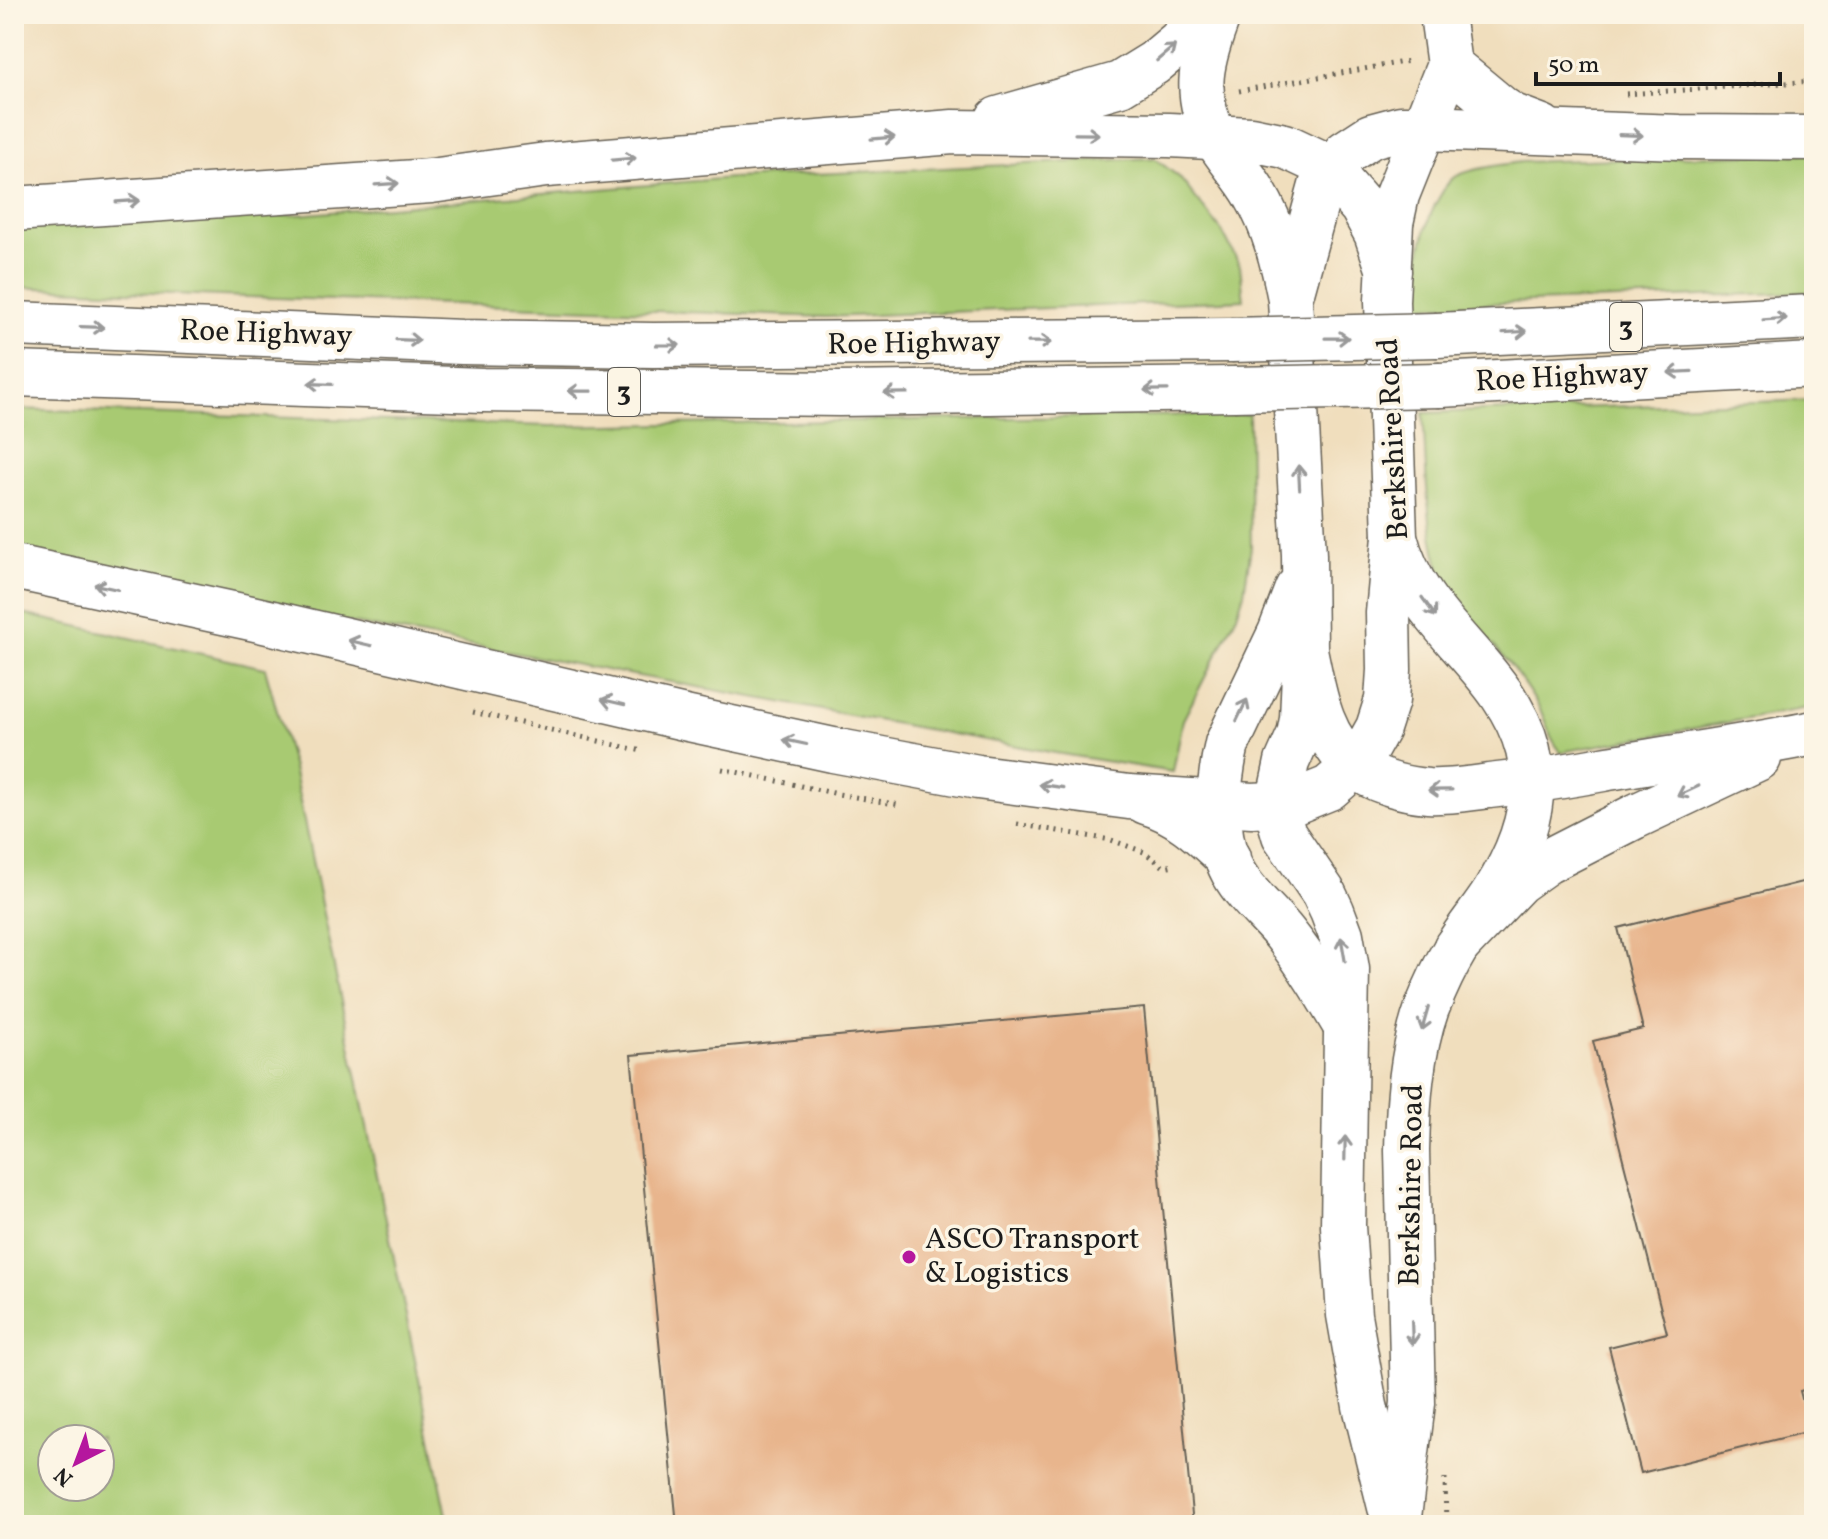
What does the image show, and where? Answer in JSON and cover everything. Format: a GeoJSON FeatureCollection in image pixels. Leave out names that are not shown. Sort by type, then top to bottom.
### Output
{"type":"FeatureCollection","features":[{"type":"Feature","properties":{"kind":"main road"},"geometry":{"type":"LineString","coordinates":[[953,132],[1120,84],[1154,63],[1205,14]]}},
{"type":"Feature","properties":{"kind":"main road","name":"Berkshire Road"},"geometry":{"type":"LineString","coordinates":[[1219,14],[1202,64],[1205,112],[1216,138],[1256,194],[1270,223],[1290,299],[1304,555],[1305,650],[1302,719],[1299,735],[1287,762],[1278,804],[1284,835],[1323,892],[1341,935],[1347,969],[1343,1226],[1349,1315],[1365,1406],[1397,1525]]}},
{"type":"Feature","properties":{"kind":"main road","name":"Berkshire Road"},"geometry":{"type":"LineString","coordinates":[[1397,1525],[1413,1403],[1407,1151],[1408,1114],[1416,1054],[1427,1008],[1456,947],[1494,892],[1522,839],[1531,806],[1532,781],[1528,750],[1503,695],[1425,602],[1400,558],[1395,537],[1387,301],[1391,223],[1397,195],[1424,128],[1429,63],[1442,14]]}},
{"type":"Feature","properties":{"kind":"main road"},"geometry":{"type":"LineString","coordinates":[[1429,63],[1513,116],[1563,133]]}},
{"type":"Feature","properties":{"kind":"main road"},"geometry":{"type":"LineString","coordinates":[[1290,299],[1321,186],[1345,153],[1371,136],[1401,128],[1424,128],[1680,137],[1814,138]]}},
{"type":"Feature","properties":{"kind":"main road"},"geometry":{"type":"LineString","coordinates":[[14,209],[431,181],[546,165],[953,132],[1169,135],[1251,139],[1285,146],[1317,161],[1362,207],[1376,233],[1389,271]]}},
{"type":"Feature","properties":{"kind":"main road","name":"Roe Highway"},"geometry":{"type":"LineString","coordinates":[[14,324],[462,342],[653,345],[1231,340],[1437,335],[1814,317]]}},
{"type":"Feature","properties":{"kind":"main road","name":"Roe Highway"},"geometry":{"type":"LineString","coordinates":[[14,374],[527,391],[839,394],[1440,385],[1814,365]]}},
{"type":"Feature","properties":{"kind":"main road"},"geometry":{"type":"LineString","coordinates":[[14,567],[833,750],[978,777],[1129,797],[1252,805],[1292,803],[1329,788],[1359,762],[1378,728],[1387,700],[1388,613],[1395,537]]}},
{"type":"Feature","properties":{"kind":"main road","name":"Berkshire Road"},"geometry":{"type":"LineString","coordinates":[[1304,555],[1298,587],[1280,633],[1227,744],[1218,802],[1220,825],[1232,871],[1304,959],[1346,1027]]}},
{"type":"Feature","properties":{"kind":"main road"},"geometry":{"type":"LineString","coordinates":[[1305,650],[1323,725],[1339,749],[1355,765],[1375,777],[1392,784],[1428,791],[1532,781],[1812,733]]}},
{"type":"Feature","properties":{"kind":"main road"},"geometry":{"type":"LineString","coordinates":[[1456,947],[1518,882],[1546,862],[1812,733]]}},
{"type":"Feature","properties":{"kind":"main road"},"geometry":{"type":"LineString","coordinates":[[1129,797],[1159,806],[1188,822],[1228,858]]}},
{"type":"Feature","properties":{"kind":"path"},"geometry":{"type":"LineString","coordinates":[[1230,92],[1429,63]]}},
{"type":"Feature","properties":{"kind":"path"},"geometry":{"type":"LineString","coordinates":[[1618,94],[1814,81]]}},
{"type":"Feature","properties":{"kind":"path"},"geometry":{"type":"LineString","coordinates":[[1444,1471],[1446,1525]]}},
{"type":"Feature","properties":{"kind":"green space"},"geometry":{"type":"Polygon","coordinates":[[[1814,153],[1814,292],[1417,306],[1420,261],[1429,218],[1448,183],[1461,174],[1521,162],[1814,153]]]}},
{"type":"Feature","properties":{"kind":"green space"},"geometry":{"type":"Polygon","coordinates":[[[1154,158],[1179,177],[1222,231],[1240,266],[1244,300],[826,317],[14,287],[14,224],[296,215],[731,178],[1154,158]]]}},
{"type":"Feature","properties":{"kind":"green space"},"geometry":{"type":"Polygon","coordinates":[[[1814,400],[1814,707],[1561,752],[1530,693],[1509,663],[1460,608],[1444,579],[1432,533],[1423,413],[1814,400]]]}},
{"type":"Feature","properties":{"kind":"green space"},"geometry":{"type":"Polygon","coordinates":[[[14,409],[550,426],[1249,414],[1251,547],[1244,593],[1237,615],[1183,720],[1173,772],[1055,753],[207,596],[14,553],[14,409]]]}},
{"type":"Feature","properties":{"kind":"green space"},"geometry":{"type":"Polygon","coordinates":[[[14,612],[265,668],[293,768],[449,1525],[14,1525],[14,612]]]}},
{"type":"Feature","properties":{"kind":"building"},"geometry":{"type":"Polygon","coordinates":[[[1814,879],[1814,1387],[1800,1391],[1810,1431],[1641,1473],[1609,1347],[1667,1333],[1593,1041],[1643,1029],[1618,928],[1814,879]]]}},
{"type":"Feature","properties":{"kind":"building","name":"ASCO Transport & Logistics"},"geometry":{"type":"Polygon","coordinates":[[[1144,1008],[1193,1525],[677,1525],[631,1055],[1144,1008]]]}},
{"type":"Feature","properties":{"kind":"place","name":"ASCO Transport & Logistics"},"geometry":{"type":"Point","coordinates":[909,1257]}}]}
